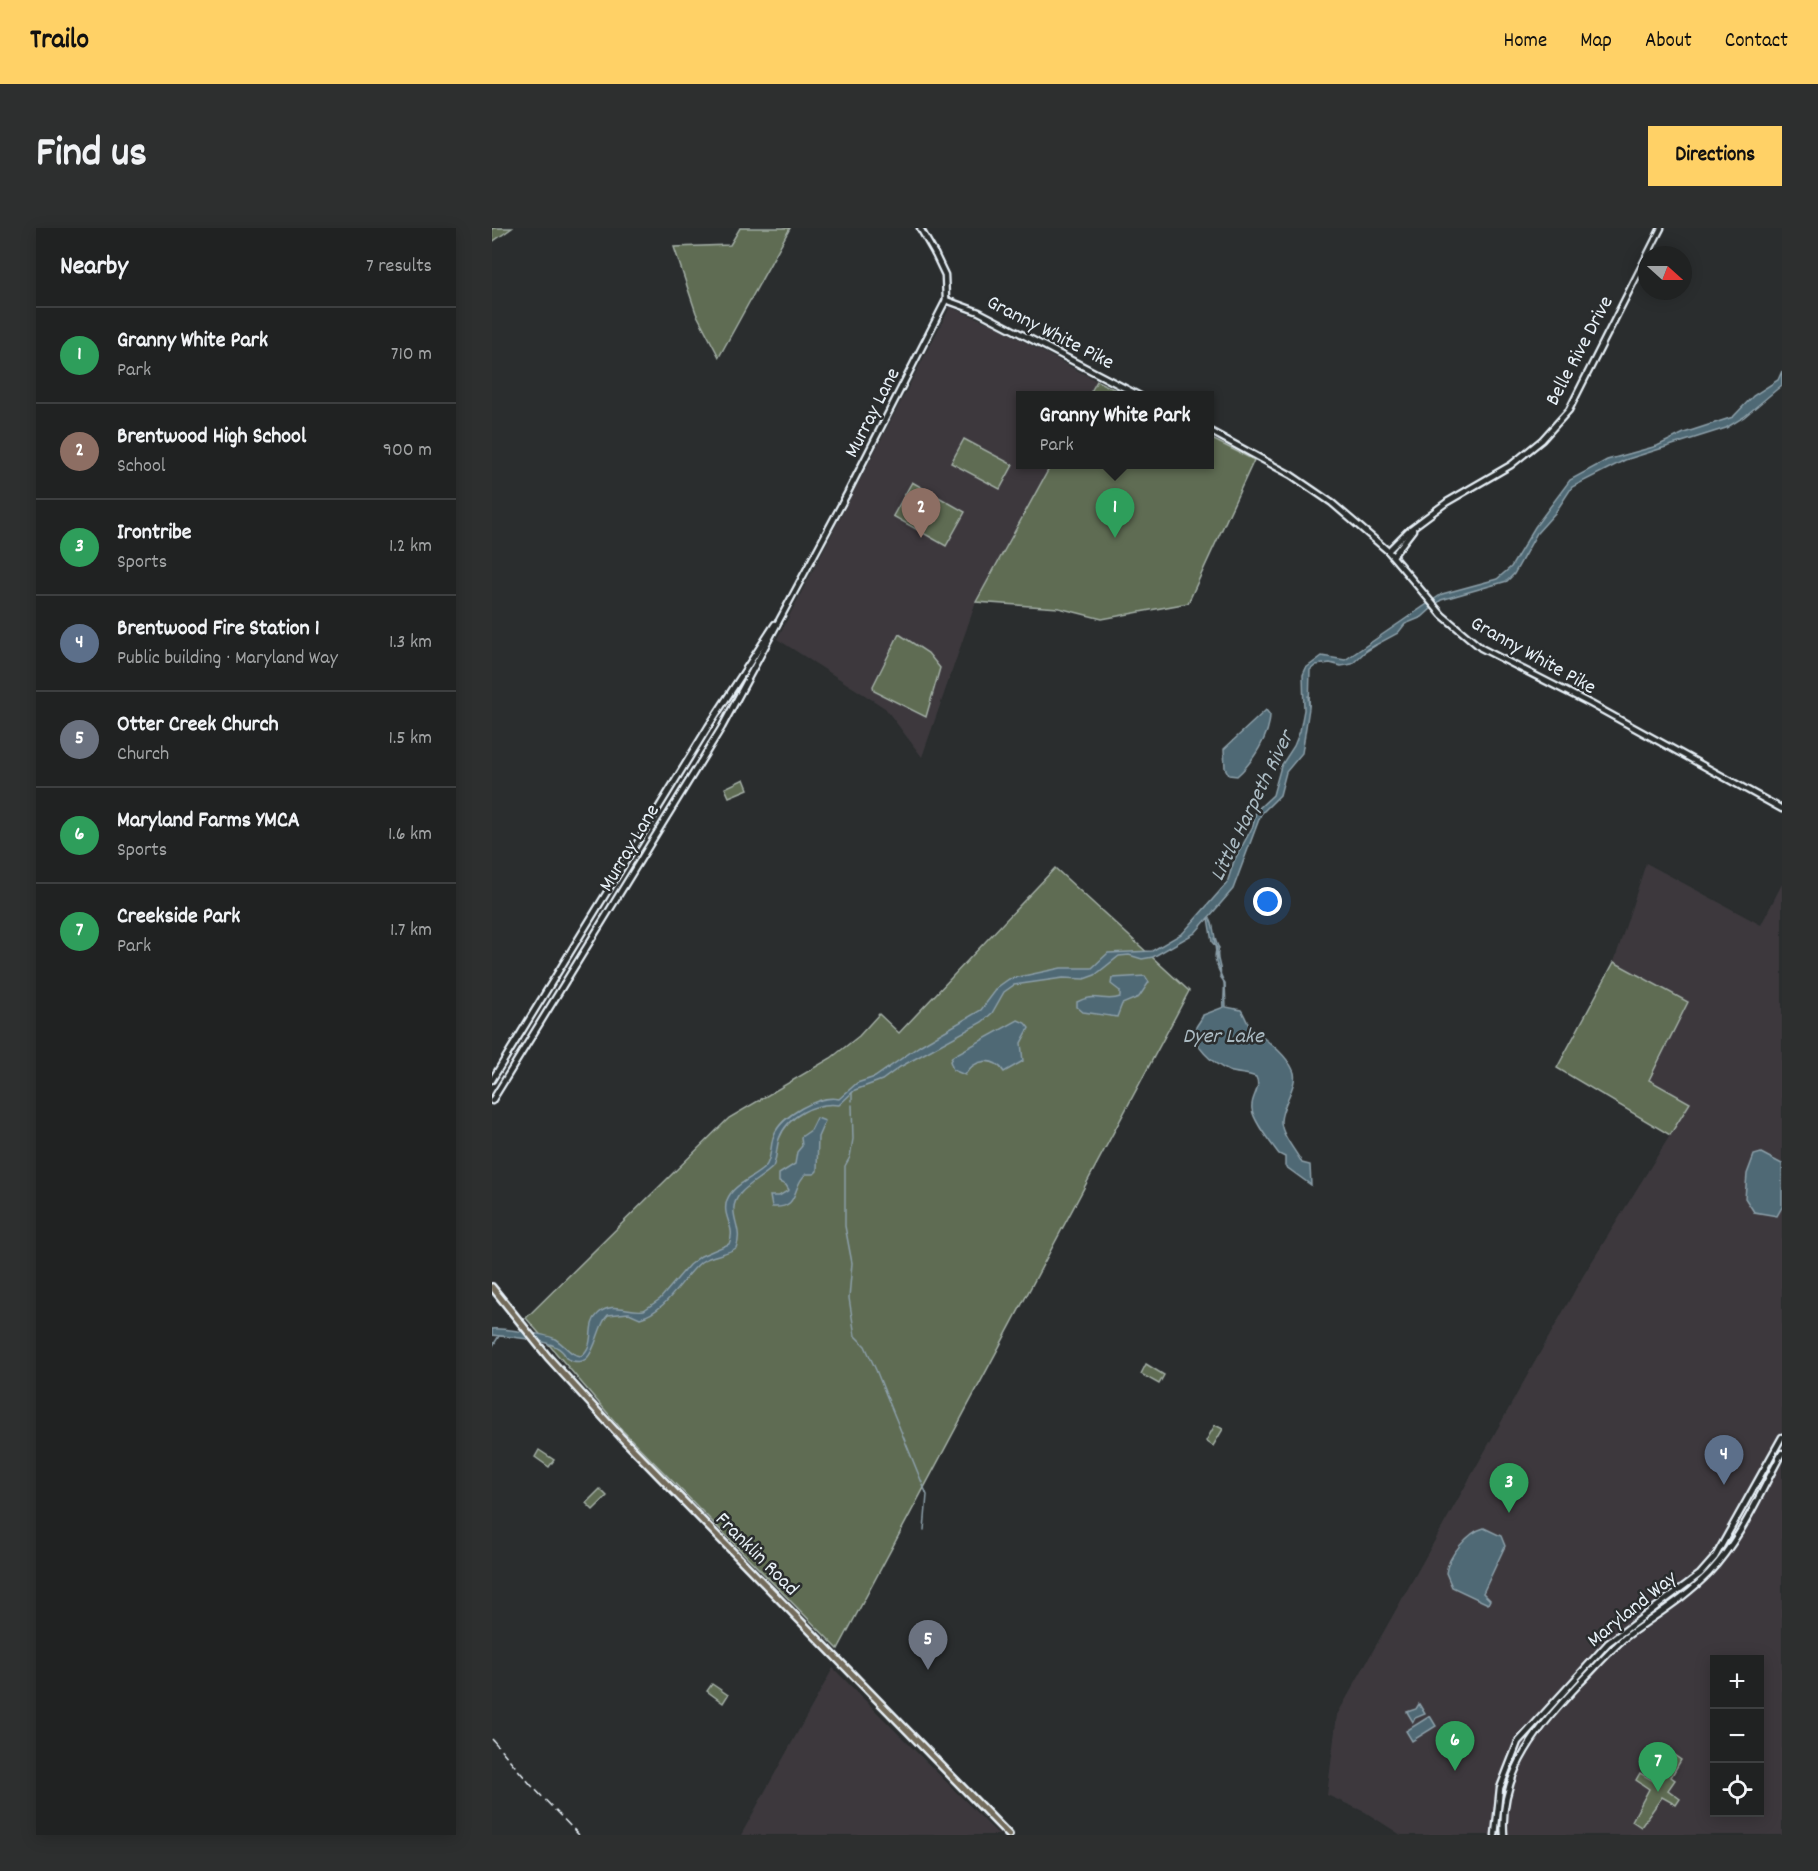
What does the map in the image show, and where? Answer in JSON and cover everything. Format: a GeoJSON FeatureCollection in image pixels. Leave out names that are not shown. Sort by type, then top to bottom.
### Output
{"type":"FeatureCollection","features":[{"type":"Feature","properties":{"kind":"main road"},"geometry":{"type":"LineString","coordinates":[[920,228],[945,275],[946,300]]}},
{"type":"Feature","properties":{"kind":"main road","name":"Belle Rive Drive"},"geometry":{"type":"LineString","coordinates":[[1388,550],[1447,502],[1511,465],[1542,440],[1569,410],[1661,228]]}},
{"type":"Feature","properties":{"kind":"main road","name":"Granny White Pike"},"geometry":{"type":"LineString","coordinates":[[946,300],[980,312],[1130,391]]}},
{"type":"Feature","properties":{"kind":"main road","name":"Murray Lane"},"geometry":{"type":"LineString","coordinates":[[492,1101],[722,727],[946,300]]}},
{"type":"Feature","properties":{"kind":"main road","name":"Granny White Pike"},"geometry":{"type":"LineString","coordinates":[[1214,434],[1313,488],[1388,550],[1442,615],[1469,640],[1782,809]]}},
{"type":"Feature","properties":{"kind":"main road","name":"Belle Rive Drive"},"geometry":{"type":"LineString","coordinates":[[1393,555],[1413,530]]}},
{"type":"Feature","properties":{"kind":"main road","name":"Murray Lane"},"geometry":{"type":"LineString","coordinates":[[492,1080],[708,727],[786,608]]}},
{"type":"Feature","properties":{"kind":"main road","name":"Franklin Road"},"geometry":{"type":"LineString","coordinates":[[492,1287],[548,1357],[647,1464],[1009,1835]]}},
{"type":"Feature","properties":{"kind":"main road","name":"Maryland Way"},"geometry":{"type":"LineString","coordinates":[[1504,1835],[1509,1784],[1526,1747],[1608,1642],[1700,1574],[1728,1536],[1782,1437]]}},
{"type":"Feature","properties":{"kind":"main road","name":"Maryland Way"},"geometry":{"type":"LineString","coordinates":[[1495,1835],[1495,1819],[1502,1782],[1518,1742],[1611,1651],[1710,1572],[1734,1540],[1782,1453]]}},
{"type":"Feature","properties":{"kind":"main road"},"geometry":{"type":"LineString","coordinates":[[1750,1497],[1754,1506]]}},
{"type":"Feature","properties":{"kind":"main road"},"geometry":{"type":"LineString","coordinates":[[1644,1615],[1649,1621]]}},
{"type":"Feature","properties":{"kind":"main road"},"geometry":{"type":"LineString","coordinates":[[1518,1742],[1526,1747]]}},
{"type":"Feature","properties":{"kind":"main road"},"geometry":{"type":"LineString","coordinates":[[1495,1819],[1504,1820]]}},
{"type":"Feature","properties":{"kind":"shaded area"},"geometry":{"type":"Polygon","coordinates":[[[950,307],[992,324],[1097,381],[1091,391],[1016,391],[1016,469],[1049,469],[976,602],[922,757],[885,708],[777,639],[950,307]]]}},
{"type":"Feature","properties":{"kind":"shaded area"},"geometry":{"type":"Polygon","coordinates":[[[1646,863],[1761,925],[1782,884],[1782,1835],[1401,1835],[1365,1812],[1327,1795],[1337,1715],[1583,1276],[1690,1103],[1648,1080],[1688,1002],[1614,962],[1646,863]]]}},
{"type":"Feature","properties":{"kind":"shaded area"},"geometry":{"type":"Polygon","coordinates":[[[833,1668],[999,1835],[741,1835],[833,1668]]]}},
{"type":"Feature","properties":{"kind":"green space"},"geometry":{"type":"Polygon","coordinates":[[[492,228],[512,228],[492,242],[492,228]]]}},
{"type":"Feature","properties":{"kind":"green space"},"geometry":{"type":"Polygon","coordinates":[[[740,228],[790,228],[719,357],[696,313],[674,247],[730,245],[740,228]]]}},
{"type":"Feature","properties":{"kind":"green space"},"geometry":{"type":"Polygon","coordinates":[[[1097,381],[1118,391],[1091,391],[1097,381]]]}},
{"type":"Feature","properties":{"kind":"green space"},"geometry":{"type":"Polygon","coordinates":[[[964,439],[1013,465],[1000,489],[951,463],[964,439]]]}},
{"type":"Feature","properties":{"kind":"green space"},"geometry":{"type":"Polygon","coordinates":[[[1214,440],[1254,460],[1188,603],[1102,619],[1059,608],[976,602],[1049,469],[1214,469],[1214,440]]]}},
{"type":"Feature","properties":{"kind":"green space"},"geometry":{"type":"Polygon","coordinates":[[[912,482],[965,512],[946,546],[893,516],[912,482]]]}},
{"type":"Feature","properties":{"kind":"green space"},"geometry":{"type":"Polygon","coordinates":[[[899,634],[928,653],[940,668],[926,717],[874,691],[873,686],[899,634]]]}},
{"type":"Feature","properties":{"kind":"green space"},"geometry":{"type":"Polygon","coordinates":[[[744,779],[748,789],[729,797],[725,788],[744,779]]]}},
{"type":"Feature","properties":{"kind":"green space"},"geometry":{"type":"Polygon","coordinates":[[[1055,868],[1189,991],[838,1649],[623,1431],[526,1318],[729,1118],[831,1058],[859,1036],[879,1014],[899,1033],[1055,868]]]}},
{"type":"Feature","properties":{"kind":"green space"},"geometry":{"type":"Polygon","coordinates":[[[1614,962],[1688,1002],[1649,1080],[1690,1103],[1670,1135],[1557,1068],[1614,962]]]}},
{"type":"Feature","properties":{"kind":"green space"},"geometry":{"type":"Polygon","coordinates":[[[1146,1364],[1164,1375],[1159,1384],[1141,1374],[1146,1364]]]}},
{"type":"Feature","properties":{"kind":"green space"},"geometry":{"type":"Polygon","coordinates":[[[1215,1425],[1223,1429],[1213,1446],[1206,1441],[1215,1425]]]}},
{"type":"Feature","properties":{"kind":"green space"},"geometry":{"type":"Polygon","coordinates":[[[539,1450],[554,1460],[549,1467],[535,1457],[539,1450]]]}},
{"type":"Feature","properties":{"kind":"green space"},"geometry":{"type":"Polygon","coordinates":[[[600,1489],[607,1496],[593,1510],[586,1503],[600,1489]]]}},
{"type":"Feature","properties":{"kind":"green space"},"geometry":{"type":"Polygon","coordinates":[[[712,1684],[728,1695],[723,1703],[707,1691],[712,1684]]]}},
{"type":"Feature","properties":{"kind":"green space"},"geometry":{"type":"Polygon","coordinates":[[[1674,1755],[1681,1760],[1671,1777],[1675,1780],[1668,1790],[1680,1799],[1676,1805],[1662,1797],[1641,1827],[1632,1821],[1649,1789],[1636,1780],[1640,1773],[1657,1783],[1674,1755]]]}},
{"type":"Feature","properties":{"kind":"water"},"geometry":{"type":"Polygon","coordinates":[[[1782,371],[1782,385],[1744,417],[1726,428],[1625,460],[1572,487],[1555,513],[1537,533],[1514,574],[1507,581],[1441,600],[1422,617],[1405,624],[1398,633],[1368,649],[1352,664],[1316,665],[1310,670],[1309,708],[1302,753],[1286,772],[1280,795],[1261,814],[1233,889],[1209,917],[1219,948],[1217,956],[1220,974],[1215,957],[1217,948],[1212,942],[1208,918],[1195,933],[1153,957],[1142,959],[1129,955],[1119,956],[1095,975],[1084,979],[1063,978],[1014,985],[1004,992],[992,1013],[982,1022],[900,1067],[882,1080],[855,1090],[839,1105],[812,1108],[795,1117],[779,1139],[773,1167],[743,1190],[736,1201],[734,1214],[738,1240],[736,1248],[701,1262],[666,1302],[650,1314],[640,1318],[629,1313],[608,1315],[603,1321],[593,1348],[584,1360],[576,1362],[566,1358],[555,1346],[534,1340],[492,1335],[492,1329],[497,1329],[548,1336],[581,1356],[589,1346],[594,1319],[603,1310],[615,1307],[644,1310],[660,1299],[689,1265],[701,1256],[729,1244],[731,1232],[726,1212],[727,1200],[739,1185],[765,1167],[769,1160],[774,1135],[784,1121],[793,1114],[812,1103],[831,1098],[839,1099],[857,1083],[875,1077],[921,1045],[981,1010],[999,986],[1009,979],[1061,968],[1092,968],[1108,953],[1152,951],[1183,933],[1227,883],[1234,861],[1253,826],[1256,811],[1273,795],[1281,766],[1294,746],[1300,731],[1304,710],[1303,675],[1306,668],[1322,656],[1345,660],[1442,594],[1497,579],[1511,567],[1535,527],[1570,480],[1607,460],[1657,446],[1684,433],[1733,417],[1753,396],[1778,380],[1782,371]]]}},
{"type":"Feature","properties":{"kind":"water"},"geometry":{"type":"Polygon","coordinates":[[[1266,710],[1270,715],[1269,723],[1259,748],[1237,776],[1229,775],[1225,768],[1224,749],[1266,710]]]}},
{"type":"Feature","properties":{"kind":"water"},"geometry":{"type":"Polygon","coordinates":[[[1145,976],[1149,982],[1139,997],[1122,1004],[1117,1017],[1083,1012],[1077,1007],[1077,1002],[1083,999],[1120,997],[1120,991],[1111,984],[1112,978],[1145,976]]]}},
{"type":"Feature","properties":{"kind":"water","name":"Dyer Lake"},"geometry":{"type":"Polygon","coordinates":[[[1223,980],[1226,1007],[1241,1010],[1250,1027],[1280,1052],[1293,1070],[1294,1082],[1283,1109],[1281,1122],[1287,1138],[1302,1163],[1310,1165],[1311,1185],[1285,1166],[1285,1157],[1279,1154],[1256,1120],[1252,1105],[1258,1085],[1256,1077],[1223,1068],[1205,1054],[1197,1041],[1196,1027],[1203,1015],[1224,1007],[1223,980]]]}},
{"type":"Feature","properties":{"kind":"water"},"geometry":{"type":"Polygon","coordinates":[[[1018,1020],[1029,1028],[1021,1043],[1023,1061],[1004,1072],[995,1063],[990,1062],[973,1066],[965,1075],[953,1070],[950,1061],[953,1056],[1018,1020]]]}},
{"type":"Feature","properties":{"kind":"water"},"geometry":{"type":"Polygon","coordinates":[[[817,1118],[825,1121],[818,1137],[817,1171],[814,1174],[806,1174],[801,1179],[792,1201],[781,1207],[772,1207],[770,1196],[779,1196],[789,1190],[786,1185],[779,1182],[779,1174],[795,1164],[797,1152],[802,1146],[801,1137],[811,1130],[817,1118]]]}},
{"type":"Feature","properties":{"kind":"water"},"geometry":{"type":"Polygon","coordinates":[[[1761,1153],[1782,1164],[1782,1207],[1777,1216],[1754,1212],[1745,1198],[1747,1174],[1754,1155],[1761,1153]]]}},
{"type":"Feature","properties":{"kind":"water"},"geometry":{"type":"Polygon","coordinates":[[[1484,1528],[1501,1536],[1505,1546],[1483,1593],[1490,1600],[1488,1604],[1452,1587],[1446,1573],[1455,1552],[1465,1540],[1484,1528]]]}},
{"type":"Feature","properties":{"kind":"water"},"geometry":{"type":"Polygon","coordinates":[[[1419,1704],[1425,1714],[1415,1718],[1413,1722],[1407,1712],[1416,1709],[1419,1704]]]}},
{"type":"Feature","properties":{"kind":"water"},"geometry":{"type":"Polygon","coordinates":[[[1430,1716],[1436,1726],[1412,1741],[1406,1731],[1430,1716]]]}},
{"type":"Feature","properties":{"kind":"waterway","name":"Little Harpeth River"},"geometry":{"type":"LineString","coordinates":[[1365,652],[1376,645]]}},
{"type":"Feature","properties":{"kind":"waterway","name":"Little Harpeth River"},"geometry":{"type":"LineString","coordinates":[[1308,696],[1309,706]]}},
{"type":"Feature","properties":{"kind":"waterway"},"geometry":{"type":"LineString","coordinates":[[1214,938],[1217,960]]}},
{"type":"Feature","properties":{"kind":"waterway"},"geometry":{"type":"LineString","coordinates":[[852,1093],[852,1101]]}},
{"type":"Feature","properties":{"kind":"waterway"},"geometry":{"type":"LineString","coordinates":[[852,1105],[853,1139],[850,1157],[845,1166],[845,1226],[852,1263],[849,1298],[855,1336],[865,1346],[876,1370],[927,1495],[924,1530]]}},
{"type":"Feature","properties":{"kind":"waterway"},"geometry":{"type":"LineString","coordinates":[[492,1347],[499,1336]]}},
{"type":"Feature","properties":{"kind":"railway"},"geometry":{"type":"LineString","coordinates":[[492,1739],[531,1785],[579,1835]]}},
{"type":"Feature","properties":{"kind":"place","name":"Brentwood High School"},"geometry":{"type":"Point","coordinates":[921,538]}},
{"type":"Feature","properties":{"kind":"place","name":"Granny White Park"},"geometry":{"type":"Point","coordinates":[1115,538]}},
{"type":"Feature","properties":{"kind":"place","name":"Brentwood Fire Station 1"},"geometry":{"type":"Point","coordinates":[1724,1485]}},
{"type":"Feature","properties":{"kind":"place","name":"Irontribe"},"geometry":{"type":"Point","coordinates":[1509,1513]}},
{"type":"Feature","properties":{"kind":"place","name":"Otter Creek Church"},"geometry":{"type":"Point","coordinates":[928,1670]}},
{"type":"Feature","properties":{"kind":"place","name":"Maryland Farms YMCA"},"geometry":{"type":"Point","coordinates":[1455,1771]}},
{"type":"Feature","properties":{"kind":"place","name":"Creekside Park"},"geometry":{"type":"Point","coordinates":[1658,1792]}}]}
